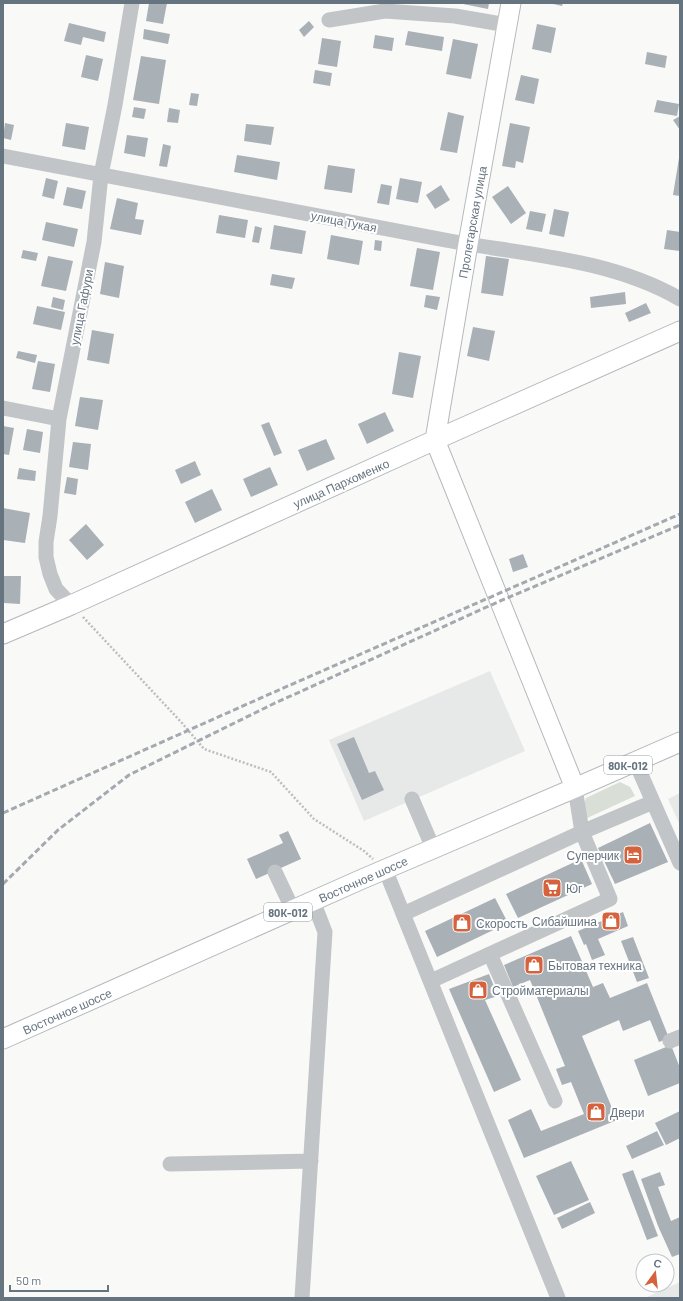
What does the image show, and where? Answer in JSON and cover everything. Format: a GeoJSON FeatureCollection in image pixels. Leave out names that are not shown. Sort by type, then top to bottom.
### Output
{"type":"FeatureCollection","features":[{"type":"Feature","properties":{"kind":"main road","name":"Пролетарская улица"},"geometry":{"type":"LineString","coordinates":[[435,440],[511,3]]}},
{"type":"Feature","properties":{"kind":"main road","name":"улица Пархоменко"},"geometry":{"type":"LineString","coordinates":[[3,634],[71,605],[435,440],[680,332]]}},
{"type":"Feature","properties":{"kind":"main road"},"geometry":{"type":"LineString","coordinates":[[435,440],[575,788]]}},
{"type":"Feature","properties":{"kind":"main road","name":"Восточное шоссе"},"geometry":{"type":"LineString","coordinates":[[3,1039],[385,869],[680,742]]}},
{"type":"Feature","properties":{"kind":"street","name":"улица Гафури"},"geometry":{"type":"LineString","coordinates":[[71,605],[56,589],[46,557],[46,542],[50,516],[59,419],[94,242],[101,175],[115,105],[132,3]]}},
{"type":"Feature","properties":{"kind":"street"},"geometry":{"type":"LineString","coordinates":[[329,20],[385,11],[456,16],[507,25]]}},
{"type":"Feature","properties":{"kind":"street","name":"улица Тукая"},"geometry":{"type":"LineString","coordinates":[[3,156],[468,244],[568,261],[619,273],[661,288],[680,299]]}},
{"type":"Feature","properties":{"kind":"street"},"geometry":{"type":"LineString","coordinates":[[3,408],[59,419]]}},
{"type":"Feature","properties":{"kind":"street"},"geometry":{"type":"LineString","coordinates":[[635,761],[680,863]]}},
{"type":"Feature","properties":{"kind":"street"},"geometry":{"type":"LineString","coordinates":[[431,981],[610,899],[582,832],[575,788]]}},
{"type":"Feature","properties":{"kind":"street"},"geometry":{"type":"LineString","coordinates":[[412,799],[433,848]]}},
{"type":"Feature","properties":{"kind":"street"},"geometry":{"type":"LineString","coordinates":[[403,914],[582,832],[653,802]]}},
{"type":"Feature","properties":{"kind":"street"},"geometry":{"type":"LineString","coordinates":[[385,869],[558,1298]]}},
{"type":"Feature","properties":{"kind":"street"},"geometry":{"type":"LineString","coordinates":[[275,872],[293,910]]}},
{"type":"Feature","properties":{"kind":"street"},"geometry":{"type":"LineString","coordinates":[[302,1298],[325,932],[313,901]]}},
{"type":"Feature","properties":{"kind":"street"},"geometry":{"type":"LineString","coordinates":[[490,954],[555,1101]]}},
{"type":"Feature","properties":{"kind":"street"},"geometry":{"type":"LineString","coordinates":[[170,1164],[311,1162]]}},
{"type":"Feature","properties":{"kind":"path"},"geometry":{"type":"LineString","coordinates":[[71,605],[182,723],[204,749],[271,772],[314,819],[364,851],[385,869]]}},
{"type":"Feature","properties":{"kind":"shaded area"},"geometry":{"type":"Polygon","coordinates":[[[490,671],[525,751],[364,821],[329,740],[490,671]]]}},
{"type":"Feature","properties":{"kind":"shaded area"},"geometry":{"type":"Polygon","coordinates":[[[620,782],[630,787],[635,796],[585,819],[582,812],[586,798],[620,782]]]}},
{"type":"Feature","properties":{"kind":"shaded area"},"geometry":{"type":"Polygon","coordinates":[[[680,793],[680,825],[668,799],[680,793]]]}},
{"type":"Feature","properties":{"kind":"shaded area"},"geometry":{"type":"Polygon","coordinates":[[[680,1282],[680,1298],[645,1298],[656,1293],[675,1293],[675,1284],[680,1282]]]}},
{"type":"Feature","properties":{"kind":"building"},"geometry":{"type":"Polygon","coordinates":[[[149,3],[167,3],[163,24],[146,21],[149,3]]]}},
{"type":"Feature","properties":{"kind":"building"},"geometry":{"type":"Polygon","coordinates":[[[463,3],[489,3],[488,9],[463,3]]]}},
{"type":"Feature","properties":{"kind":"building"},"geometry":{"type":"Polygon","coordinates":[[[549,3],[563,3],[562,6],[549,3]]]}},
{"type":"Feature","properties":{"kind":"building"},"geometry":{"type":"Polygon","coordinates":[[[309,21],[314,27],[304,37],[299,30],[309,21]]]}},
{"type":"Feature","properties":{"kind":"building"},"geometry":{"type":"Polygon","coordinates":[[[69,23],[106,32],[104,42],[83,37],[81,45],[64,41],[69,23]]]}},
{"type":"Feature","properties":{"kind":"building"},"geometry":{"type":"Polygon","coordinates":[[[537,24],[556,28],[551,53],[532,49],[537,24]]]}},
{"type":"Feature","properties":{"kind":"building"},"geometry":{"type":"Polygon","coordinates":[[[144,29],[170,34],[168,44],[143,39],[144,29]]]}},
{"type":"Feature","properties":{"kind":"building"},"geometry":{"type":"Polygon","coordinates":[[[408,31],[444,37],[442,51],[405,45],[408,31]]]}},
{"type":"Feature","properties":{"kind":"building"},"geometry":{"type":"Polygon","coordinates":[[[375,35],[394,38],[392,51],[373,48],[375,35]]]}},
{"type":"Feature","properties":{"kind":"building"},"geometry":{"type":"Polygon","coordinates":[[[322,38],[341,41],[337,67],[318,64],[322,38]]]}},
{"type":"Feature","properties":{"kind":"building"},"geometry":{"type":"Polygon","coordinates":[[[453,39],[478,44],[471,79],[446,74],[453,39]]]}},
{"type":"Feature","properties":{"kind":"building"},"geometry":{"type":"Polygon","coordinates":[[[647,52],[667,56],[665,68],[645,64],[647,52]]]}},
{"type":"Feature","properties":{"kind":"building"},"geometry":{"type":"Polygon","coordinates":[[[86,55],[103,59],[98,81],[81,77],[86,55]]]}},
{"type":"Feature","properties":{"kind":"building"},"geometry":{"type":"Polygon","coordinates":[[[141,56],[166,60],[159,104],[133,100],[141,56]]]}},
{"type":"Feature","properties":{"kind":"building"},"geometry":{"type":"Polygon","coordinates":[[[315,70],[332,73],[330,86],[313,83],[315,70]]]}},
{"type":"Feature","properties":{"kind":"building"},"geometry":{"type":"Polygon","coordinates":[[[521,75],[539,79],[534,104],[515,100],[521,75]]]}},
{"type":"Feature","properties":{"kind":"building"},"geometry":{"type":"Polygon","coordinates":[[[191,93],[199,94],[197,106],[189,105],[191,93]]]}},
{"type":"Feature","properties":{"kind":"building"},"geometry":{"type":"Polygon","coordinates":[[[657,100],[679,104],[677,116],[654,112],[657,100]]]}},
{"type":"Feature","properties":{"kind":"building"},"geometry":{"type":"Polygon","coordinates":[[[134,107],[146,109],[144,119],[132,117],[134,107]]]}},
{"type":"Feature","properties":{"kind":"building"},"geometry":{"type":"Polygon","coordinates":[[[169,108],[180,110],[178,123],[167,122],[169,108]]]}},
{"type":"Feature","properties":{"kind":"building"},"geometry":{"type":"Polygon","coordinates":[[[448,112],[464,116],[457,153],[440,150],[448,112]]]}},
{"type":"Feature","properties":{"kind":"building"},"geometry":{"type":"Polygon","coordinates":[[[680,116],[680,130],[673,120],[680,116]]]}},
{"type":"Feature","properties":{"kind":"building"},"geometry":{"type":"Polygon","coordinates":[[[5,123],[14,125],[11,140],[3,138],[5,123]]]}},
{"type":"Feature","properties":{"kind":"building"},"geometry":{"type":"Polygon","coordinates":[[[66,123],[89,127],[85,150],[62,146],[66,123]]]}},
{"type":"Feature","properties":{"kind":"building"},"geometry":{"type":"Polygon","coordinates":[[[510,123],[530,127],[523,163],[516,161],[515,168],[502,166],[510,123]]]}},
{"type":"Feature","properties":{"kind":"building"},"geometry":{"type":"Polygon","coordinates":[[[246,124],[274,127],[271,145],[244,141],[246,124]]]}},
{"type":"Feature","properties":{"kind":"building"},"geometry":{"type":"Polygon","coordinates":[[[127,135],[148,138],[145,157],[124,153],[127,135]]]}},
{"type":"Feature","properties":{"kind":"building"},"geometry":{"type":"Polygon","coordinates":[[[163,144],[171,146],[167,167],[159,166],[163,144]]]}},
{"type":"Feature","properties":{"kind":"building"},"geometry":{"type":"Polygon","coordinates":[[[237,155],[280,162],[277,180],[234,172],[237,155]]]}},
{"type":"Feature","properties":{"kind":"building"},"geometry":{"type":"Polygon","coordinates":[[[680,158],[680,196],[673,195],[680,158]]]}},
{"type":"Feature","properties":{"kind":"building"},"geometry":{"type":"Polygon","coordinates":[[[328,165],[355,169],[352,193],[324,189],[328,165]]]}},
{"type":"Feature","properties":{"kind":"building"},"geometry":{"type":"Polygon","coordinates":[[[46,178],[58,181],[54,199],[42,196],[46,178]]]}},
{"type":"Feature","properties":{"kind":"building"},"geometry":{"type":"Polygon","coordinates":[[[400,178],[422,182],[418,203],[396,199],[400,178]]]}},
{"type":"Feature","properties":{"kind":"building"},"geometry":{"type":"Polygon","coordinates":[[[381,184],[392,186],[389,205],[377,203],[381,184]]]}},
{"type":"Feature","properties":{"kind":"building"},"geometry":{"type":"Polygon","coordinates":[[[441,185],[450,200],[435,209],[426,195],[441,185]]]}},
{"type":"Feature","properties":{"kind":"building"},"geometry":{"type":"Polygon","coordinates":[[[508,186],[526,213],[511,224],[492,197],[508,186]]]}},
{"type":"Feature","properties":{"kind":"building"},"geometry":{"type":"Polygon","coordinates":[[[67,187],[86,191],[82,209],[63,205],[67,187]]]}},
{"type":"Feature","properties":{"kind":"building"},"geometry":{"type":"Polygon","coordinates":[[[117,198],[138,203],[135,219],[144,220],[141,235],[110,229],[117,198]]]}},
{"type":"Feature","properties":{"kind":"building"},"geometry":{"type":"Polygon","coordinates":[[[554,209],[569,212],[564,237],[549,234],[554,209]]]}},
{"type":"Feature","properties":{"kind":"building"},"geometry":{"type":"Polygon","coordinates":[[[530,211],[546,214],[542,232],[526,229],[530,211]]]}},
{"type":"Feature","properties":{"kind":"building"},"geometry":{"type":"Polygon","coordinates":[[[219,215],[248,220],[245,238],[216,233],[219,215]]]}},
{"type":"Feature","properties":{"kind":"building"},"geometry":{"type":"Polygon","coordinates":[[[46,222],[78,229],[74,247],[42,240],[46,222]]]}},
{"type":"Feature","properties":{"kind":"building"},"geometry":{"type":"Polygon","coordinates":[[[274,225],[306,231],[302,254],[270,249],[274,225]]]}},
{"type":"Feature","properties":{"kind":"building"},"geometry":{"type":"Polygon","coordinates":[[[255,226],[262,228],[259,243],[252,242],[255,226]]]}},
{"type":"Feature","properties":{"kind":"building"},"geometry":{"type":"Polygon","coordinates":[[[667,230],[680,232],[680,251],[664,249],[667,230]]]}},
{"type":"Feature","properties":{"kind":"building"},"geometry":{"type":"Polygon","coordinates":[[[331,235],[363,241],[359,265],[327,259],[331,235]]]}},
{"type":"Feature","properties":{"kind":"building"},"geometry":{"type":"Polygon","coordinates":[[[375,240],[382,241],[381,251],[374,250],[375,240]]]}},
{"type":"Feature","properties":{"kind":"building"},"geometry":{"type":"Polygon","coordinates":[[[417,248],[440,252],[433,290],[410,286],[417,248]]]}},
{"type":"Feature","properties":{"kind":"building"},"geometry":{"type":"Polygon","coordinates":[[[23,250],[38,253],[36,261],[21,258],[23,250]]]}},
{"type":"Feature","properties":{"kind":"building"},"geometry":{"type":"Polygon","coordinates":[[[48,256],[73,261],[66,291],[41,286],[48,256]]]}},
{"type":"Feature","properties":{"kind":"building"},"geometry":{"type":"Polygon","coordinates":[[[486,256],[509,259],[503,296],[481,293],[486,256]]]}},
{"type":"Feature","properties":{"kind":"building"},"geometry":{"type":"Polygon","coordinates":[[[105,262],[124,266],[119,298],[100,294],[105,262]]]}},
{"type":"Feature","properties":{"kind":"building"},"geometry":{"type":"Polygon","coordinates":[[[272,274],[295,278],[292,289],[270,285],[272,274]]]}},
{"type":"Feature","properties":{"kind":"building"},"geometry":{"type":"Polygon","coordinates":[[[625,292],[626,304],[591,308],[590,297],[625,292]]]}},
{"type":"Feature","properties":{"kind":"building"},"geometry":{"type":"Polygon","coordinates":[[[426,295],[440,297],[437,310],[424,307],[426,295]]]}},
{"type":"Feature","properties":{"kind":"building"},"geometry":{"type":"Polygon","coordinates":[[[53,297],[65,300],[63,310],[51,307],[53,297]]]}},
{"type":"Feature","properties":{"kind":"building"},"geometry":{"type":"Polygon","coordinates":[[[646,303],[651,313],[629,322],[625,313],[646,303]]]}},
{"type":"Feature","properties":{"kind":"building"},"geometry":{"type":"Polygon","coordinates":[[[37,306],[65,312],[61,330],[33,324],[37,306]]]}},
{"type":"Feature","properties":{"kind":"building"},"geometry":{"type":"Polygon","coordinates":[[[473,327],[495,331],[489,361],[467,356],[473,327]]]}},
{"type":"Feature","properties":{"kind":"building"},"geometry":{"type":"Polygon","coordinates":[[[92,330],[114,334],[109,364],[87,360],[92,330]]]}},
{"type":"Feature","properties":{"kind":"building"},"geometry":{"type":"Polygon","coordinates":[[[18,351],[37,355],[35,363],[16,358],[18,351]]]}},
{"type":"Feature","properties":{"kind":"building"},"geometry":{"type":"Polygon","coordinates":[[[399,352],[421,356],[413,398],[392,394],[399,352]]]}},
{"type":"Feature","properties":{"kind":"building"},"geometry":{"type":"Polygon","coordinates":[[[38,361],[55,364],[50,392],[32,389],[38,361]]]}},
{"type":"Feature","properties":{"kind":"building"},"geometry":{"type":"Polygon","coordinates":[[[80,397],[103,400],[98,430],[75,426],[80,397]]]}},
{"type":"Feature","properties":{"kind":"building"},"geometry":{"type":"Polygon","coordinates":[[[385,412],[394,431],[367,444],[358,424],[385,412]]]}},
{"type":"Feature","properties":{"kind":"building"},"geometry":{"type":"Polygon","coordinates":[[[269,422],[282,453],[274,456],[261,425],[269,422]]]}},
{"type":"Feature","properties":{"kind":"building"},"geometry":{"type":"Polygon","coordinates":[[[3,426],[14,428],[9,455],[3,454],[3,426]]]}},
{"type":"Feature","properties":{"kind":"building"},"geometry":{"type":"Polygon","coordinates":[[[27,429],[43,432],[40,453],[23,450],[27,429]]]}},
{"type":"Feature","properties":{"kind":"building"},"geometry":{"type":"Polygon","coordinates":[[[326,439],[335,459],[307,471],[298,450],[326,439]]]}},
{"type":"Feature","properties":{"kind":"building"},"geometry":{"type":"Polygon","coordinates":[[[73,442],[91,444],[88,470],[69,467],[73,442]]]}},
{"type":"Feature","properties":{"kind":"building"},"geometry":{"type":"Polygon","coordinates":[[[195,461],[201,475],[181,484],[175,470],[195,461]]]}},
{"type":"Feature","properties":{"kind":"building"},"geometry":{"type":"Polygon","coordinates":[[[270,467],[278,485],[251,497],[243,479],[270,467]]]}},
{"type":"Feature","properties":{"kind":"building"},"geometry":{"type":"Polygon","coordinates":[[[19,468],[36,471],[35,481],[17,479],[19,468]]]}},
{"type":"Feature","properties":{"kind":"building"},"geometry":{"type":"Polygon","coordinates":[[[67,477],[78,479],[76,495],[64,493],[67,477]]]}},
{"type":"Feature","properties":{"kind":"building"},"geometry":{"type":"Polygon","coordinates":[[[212,489],[222,510],[195,523],[185,502],[212,489]]]}},
{"type":"Feature","properties":{"kind":"building"},"geometry":{"type":"Polygon","coordinates":[[[3,508],[30,513],[25,543],[3,540],[3,508]]]}},
{"type":"Feature","properties":{"kind":"building"},"geometry":{"type":"Polygon","coordinates":[[[86,524],[104,545],[87,560],[69,540],[86,524]]]}},
{"type":"Feature","properties":{"kind":"building"},"geometry":{"type":"Polygon","coordinates":[[[523,554],[528,567],[513,572],[509,559],[523,554]]]}},
{"type":"Feature","properties":{"kind":"building"},"geometry":{"type":"Polygon","coordinates":[[[4,576],[21,576],[20,604],[4,603],[4,576]]]}},
{"type":"Feature","properties":{"kind":"building"},"geometry":{"type":"Polygon","coordinates":[[[354,737],[369,773],[375,771],[384,790],[362,800],[337,744],[354,737]]]}},
{"type":"Feature","properties":{"kind":"building","name":"Суперчик"},"geometry":{"type":"Polygon","coordinates":[[[650,823],[668,862],[615,884],[598,848],[650,823]]]}},
{"type":"Feature","properties":{"kind":"building"},"geometry":{"type":"Polygon","coordinates":[[[288,831],[301,859],[256,879],[247,859],[283,843],[279,835],[288,831]]]}},
{"type":"Feature","properties":{"kind":"building"},"geometry":{"type":"Polygon","coordinates":[[[581,859],[592,884],[518,918],[506,894],[581,859]]]}},
{"type":"Feature","properties":{"kind":"building"},"geometry":{"type":"Polygon","coordinates":[[[495,898],[508,923],[437,957],[425,931],[495,898]]]}},
{"type":"Feature","properties":{"kind":"building"},"geometry":{"type":"Polygon","coordinates":[[[623,912],[628,926],[598,939],[605,955],[592,960],[586,944],[584,945],[578,931],[623,912]]]}},
{"type":"Feature","properties":{"kind":"building"},"geometry":{"type":"Polygon","coordinates":[[[571,936],[593,987],[603,983],[610,998],[647,983],[669,1038],[659,1042],[650,1020],[623,1031],[619,1020],[582,1036],[617,1120],[524,1158],[508,1120],[531,1109],[541,1131],[584,1114],[571,1082],[562,1085],[556,1069],[565,1066],[530,980],[513,987],[504,965],[571,936]]]}},
{"type":"Feature","properties":{"kind":"building"},"geometry":{"type":"Polygon","coordinates":[[[633,937],[649,978],[637,982],[621,941],[633,937]]]}},
{"type":"Feature","properties":{"kind":"building"},"geometry":{"type":"Polygon","coordinates":[[[489,974],[498,996],[485,1000],[521,1080],[494,1092],[449,989],[489,974]]]}},
{"type":"Feature","properties":{"kind":"building"},"geometry":{"type":"Polygon","coordinates":[[[671,1045],[680,1068],[680,1083],[648,1096],[634,1060],[671,1045]]]}},
{"type":"Feature","properties":{"kind":"building"},"geometry":{"type":"Polygon","coordinates":[[[680,1111],[680,1138],[666,1145],[655,1123],[680,1111]]]}},
{"type":"Feature","properties":{"kind":"building"},"geometry":{"type":"Polygon","coordinates":[[[657,1131],[664,1145],[632,1159],[626,1146],[657,1131]]]}},
{"type":"Feature","properties":{"kind":"building"},"geometry":{"type":"Polygon","coordinates":[[[571,1161],[589,1200],[554,1215],[536,1176],[571,1161]]]}},
{"type":"Feature","properties":{"kind":"building"},"geometry":{"type":"Polygon","coordinates":[[[633,1170],[658,1236],[647,1240],[622,1174],[633,1170]]]}},
{"type":"Feature","properties":{"kind":"building"},"geometry":{"type":"Polygon","coordinates":[[[660,1172],[665,1185],[658,1187],[671,1221],[680,1217],[680,1254],[675,1256],[675,1253],[670,1253],[658,1226],[641,1179],[660,1172]]]}},
{"type":"Feature","properties":{"kind":"building"},"geometry":{"type":"Polygon","coordinates":[[[590,1202],[595,1213],[562,1229],[557,1218],[590,1202]]]}},
{"type":"Feature","properties":{"kind":"railway"},"geometry":{"type":"LineString","coordinates":[[3,813],[680,514]]}},
{"type":"Feature","properties":{"kind":"railway"},"geometry":{"type":"LineString","coordinates":[[3,884],[58,830],[129,775],[273,704],[500,601],[680,525]]}},
{"type":"Feature","properties":{"kind":"place","name":"Суперчик"},"geometry":{"type":"Point","coordinates":[633,855]}},
{"type":"Feature","properties":{"kind":"place","name":"Юг"},"geometry":{"type":"Point","coordinates":[552,888]}},
{"type":"Feature","properties":{"kind":"place","name":"Сибайшина"},"geometry":{"type":"Point","coordinates":[611,921]}},
{"type":"Feature","properties":{"kind":"place","name":"Скорость"},"geometry":{"type":"Point","coordinates":[462,923]}},
{"type":"Feature","properties":{"kind":"place","name":"Бытовая техника"},"geometry":{"type":"Point","coordinates":[534,965]}},
{"type":"Feature","properties":{"kind":"place","name":"Стройматериалы"},"geometry":{"type":"Point","coordinates":[478,990]}},
{"type":"Feature","properties":{"kind":"place","name":"Двери"},"geometry":{"type":"Point","coordinates":[596,1112]}}]}
